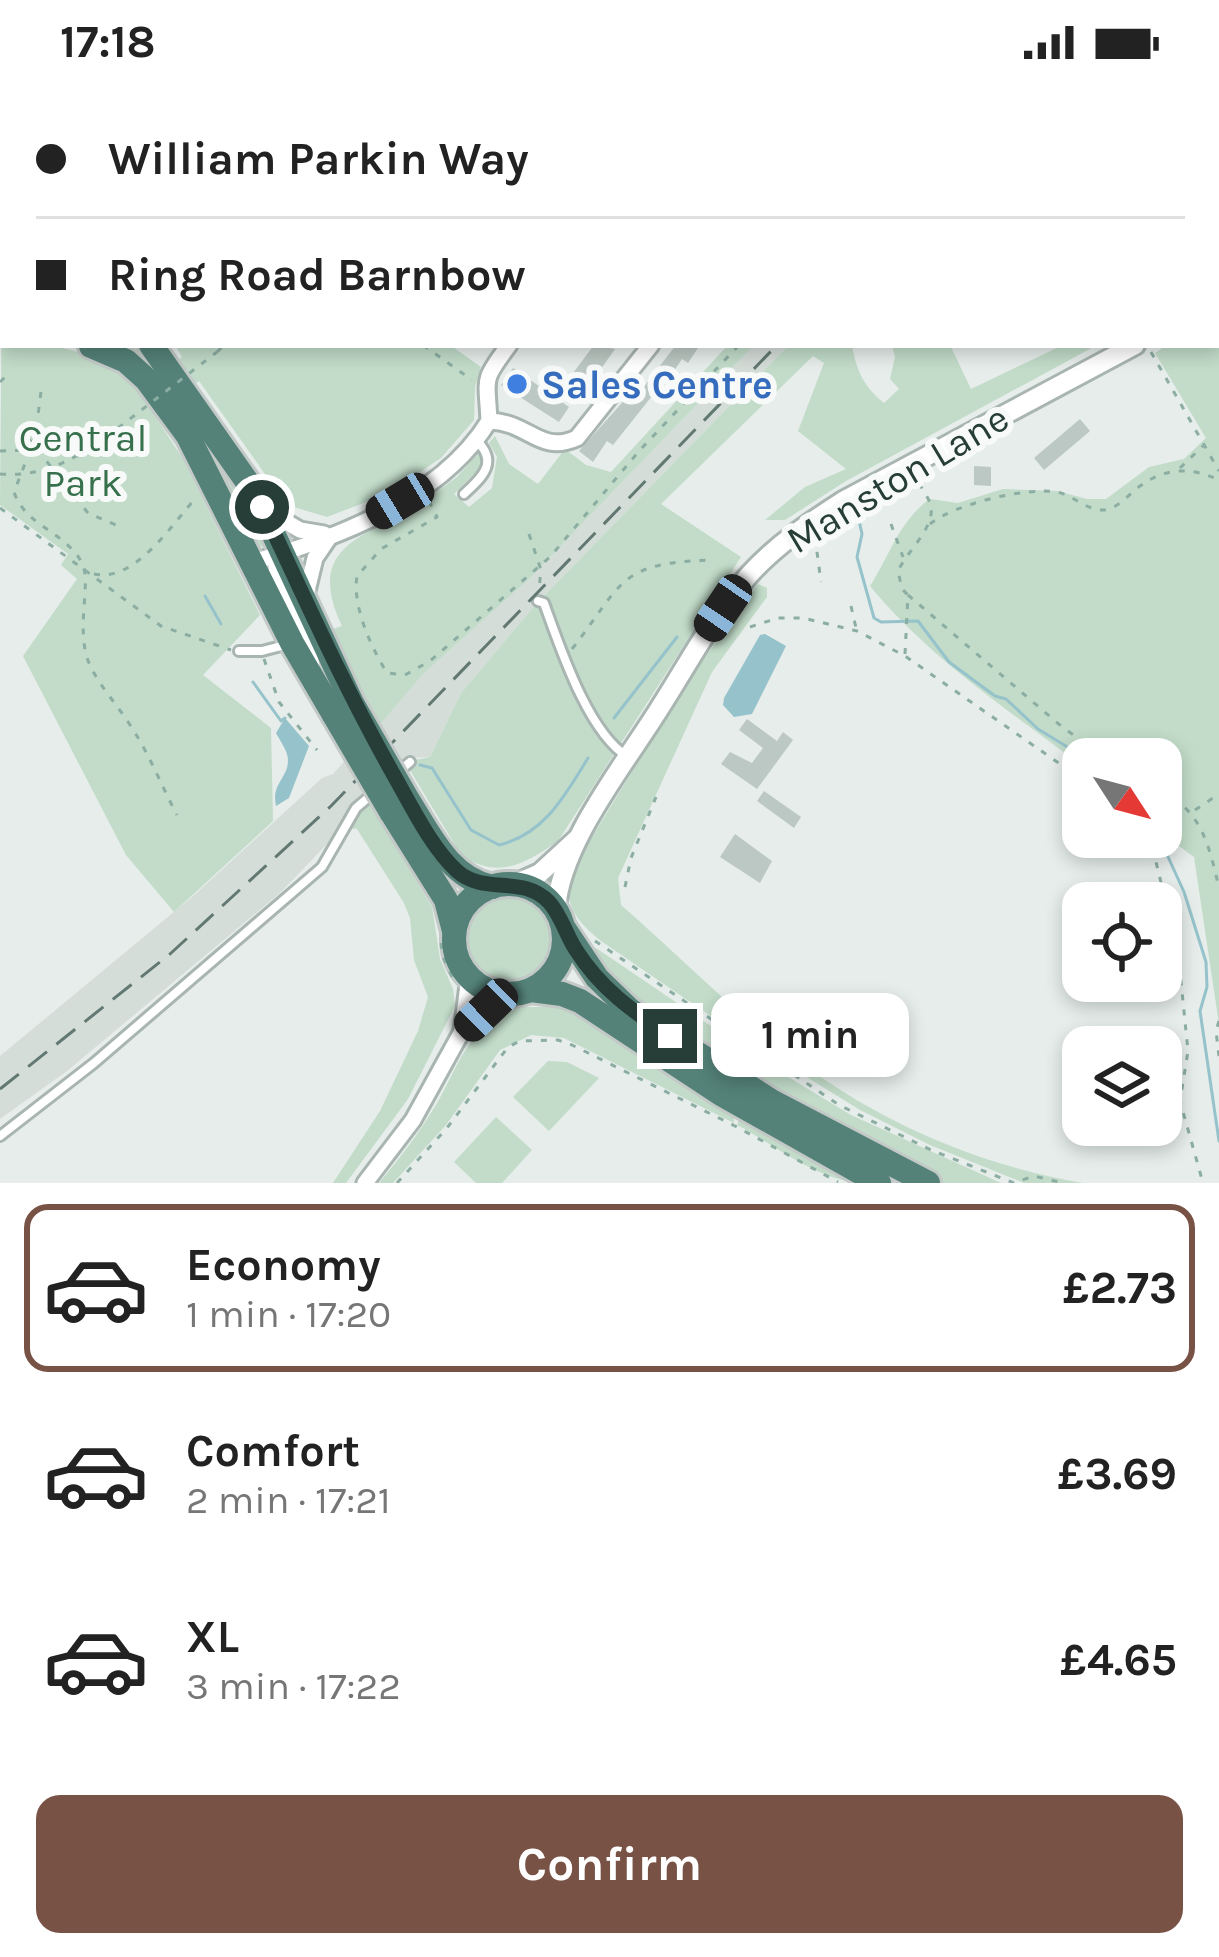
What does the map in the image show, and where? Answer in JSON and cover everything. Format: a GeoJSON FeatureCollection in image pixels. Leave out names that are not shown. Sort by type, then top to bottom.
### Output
{"type":"FeatureCollection","features":[{"type":"Feature","properties":{"kind":"highway"},"geometry":{"type":"LineString","coordinates":[[98,348],[126,361],[146,379],[188,436],[212,480],[305,600],[343,709],[446,900],[448,938],[463,982],[562,994],[580,1001],[721,1094],[879,1183]]}},
{"type":"Feature","properties":{"kind":"highway"},"geometry":{"type":"LineString","coordinates":[[153,348],[228,450],[262,507],[292,643],[312,679],[343,709]]}},
{"type":"Feature","properties":{"kind":"highway"},"geometry":{"type":"LineString","coordinates":[[399,806],[469,879],[531,889],[559,918],[597,978],[630,1010],[773,1102],[928,1183]]}},
{"type":"Feature","properties":{"kind":"highway"},"geometry":{"type":"LineString","coordinates":[[448,938],[466,904],[503,886]]}},
{"type":"Feature","properties":{"kind":"highway"},"geometry":{"type":"LineString","coordinates":[[523,992],[545,980],[560,959],[559,918]]}},
{"type":"Feature","properties":{"kind":"street"},"geometry":{"type":"LineString","coordinates":[[312,679],[312,650],[270,557],[378,514],[422,488],[489,421],[487,375],[507,348]]}},
{"type":"Feature","properties":{"kind":"street"},"geometry":{"type":"LineString","coordinates":[[489,421],[508,421],[539,440],[564,444],[577,437],[649,348]]}},
{"type":"Feature","properties":{"kind":"street","name":"Manston Lane"},"geometry":{"type":"LineString","coordinates":[[559,918],[558,885],[580,836],[723,608],[760,564],[806,525],[1129,348]]}},
{"type":"Feature","properties":{"kind":"street"},"geometry":{"type":"LineString","coordinates":[[262,507],[300,530],[332,534]]}},
{"type":"Feature","properties":{"kind":"street"},"geometry":{"type":"LineString","coordinates":[[305,600],[314,558],[332,534]]}},
{"type":"Feature","properties":{"kind":"street","name":"Manston Lane"},"geometry":{"type":"LineString","coordinates":[[503,886],[540,873],[580,836]]}},
{"type":"Feature","properties":{"kind":"street"},"geometry":{"type":"LineString","coordinates":[[461,1033],[463,982]]}},
{"type":"Feature","properties":{"kind":"street"},"geometry":{"type":"LineString","coordinates":[[365,1183],[412,1120],[461,1033],[486,1010],[523,992]]}},
{"type":"Feature","properties":{"kind":"lane"},"geometry":{"type":"LineString","coordinates":[[464,494],[488,468],[490,458],[475,439]]}},
{"type":"Feature","properties":{"kind":"lane"},"geometry":{"type":"LineString","coordinates":[[538,602],[544,603],[607,741],[629,758]]}},
{"type":"Feature","properties":{"kind":"lane"},"geometry":{"type":"LineString","coordinates":[[239,651],[262,652],[292,643]]}},
{"type":"Feature","properties":{"kind":"lane"},"geometry":{"type":"LineString","coordinates":[[0,1136],[94,1063],[322,867],[356,808],[410,762]]}},
{"type":"Feature","properties":{"kind":"path"},"geometry":{"type":"LineString","coordinates":[[0,474],[19,476],[75,461],[221,348]]}},
{"type":"Feature","properties":{"kind":"path"},"geometry":{"type":"LineString","coordinates":[[427,348],[484,388]]}},
{"type":"Feature","properties":{"kind":"path"},"geometry":{"type":"LineString","coordinates":[[422,488],[436,517],[381,549],[357,576],[357,600],[387,673],[405,675],[418,669],[538,567],[736,348]]}},
{"type":"Feature","properties":{"kind":"path"},"geometry":{"type":"LineString","coordinates":[[1149,348],[1219,471]]}},
{"type":"Feature","properties":{"kind":"path"},"geometry":{"type":"LineString","coordinates":[[40,392],[39,423],[14,492],[18,506],[67,542],[86,571],[82,637],[89,662],[140,742],[177,815]]}},
{"type":"Feature","properties":{"kind":"path"},"geometry":{"type":"LineString","coordinates":[[28,438],[31,448]]}},
{"type":"Feature","properties":{"kind":"path"},"geometry":{"type":"LineString","coordinates":[[1177,470],[1204,444]]}},
{"type":"Feature","properties":{"kind":"path"},"geometry":{"type":"LineString","coordinates":[[0,451],[31,448],[81,456]]}},
{"type":"Feature","properties":{"kind":"path"},"geometry":{"type":"LineString","coordinates":[[39,450],[71,497],[88,513],[116,525]]}},
{"type":"Feature","properties":{"kind":"path"},"geometry":{"type":"LineString","coordinates":[[910,465],[933,507],[930,524]]}},
{"type":"Feature","properties":{"kind":"path"},"geometry":{"type":"LineString","coordinates":[[1077,738],[908,595],[899,580],[903,559],[930,524],[963,507],[1052,491],[1093,509],[1108,509],[1150,479],[1177,470],[1219,480]]}},
{"type":"Feature","properties":{"kind":"path"},"geometry":{"type":"LineString","coordinates":[[86,571],[102,576],[134,565],[212,480]]}},
{"type":"Feature","properties":{"kind":"path"},"geometry":{"type":"LineString","coordinates":[[0,508],[161,626],[239,651]]}},
{"type":"Feature","properties":{"kind":"path"},"geometry":{"type":"LineString","coordinates":[[891,524],[903,559]]}},
{"type":"Feature","properties":{"kind":"path"},"geometry":{"type":"LineString","coordinates":[[806,525],[815,537],[821,582]]}},
{"type":"Feature","properties":{"kind":"path"},"geometry":{"type":"LineString","coordinates":[[529,534],[541,570],[538,602]]}},
{"type":"Feature","properties":{"kind":"path"},"geometry":{"type":"LineString","coordinates":[[565,656],[629,577],[662,563],[711,560]]}},
{"type":"Feature","properties":{"kind":"path"},"geometry":{"type":"LineString","coordinates":[[905,656],[908,595]]}},
{"type":"Feature","properties":{"kind":"path"},"geometry":{"type":"LineString","coordinates":[[851,606],[857,631]]}},
{"type":"Feature","properties":{"kind":"path"},"geometry":{"type":"LineString","coordinates":[[751,627],[778,618],[803,618],[857,631],[905,656],[1062,765]]}},
{"type":"Feature","properties":{"kind":"path"},"geometry":{"type":"LineString","coordinates":[[262,652],[279,702],[317,750]]}},
{"type":"Feature","properties":{"kind":"path"},"geometry":{"type":"LineString","coordinates":[[1192,812],[1219,794]]}},
{"type":"Feature","properties":{"kind":"path"},"geometry":{"type":"LineString","coordinates":[[625,887],[631,858],[656,796]]}},
{"type":"Feature","properties":{"kind":"path"},"geometry":{"type":"LineString","coordinates":[[1182,801],[1207,842],[1219,888]]}},
{"type":"Feature","properties":{"kind":"path"},"geometry":{"type":"LineString","coordinates":[[1153,858],[1178,952],[1188,1051],[1180,1101],[1203,1183]]}},
{"type":"Feature","properties":{"kind":"path"},"geometry":{"type":"LineString","coordinates":[[589,937],[839,1105],[931,1150],[1014,1183],[1034,1176],[1063,1183]]}},
{"type":"Feature","properties":{"kind":"path"},"geometry":{"type":"LineString","coordinates":[[448,938],[443,957],[463,982]]}},
{"type":"Feature","properties":{"kind":"path"},"geometry":{"type":"LineString","coordinates":[[1219,1021],[1219,1056]]}},
{"type":"Feature","properties":{"kind":"path"},"geometry":{"type":"LineString","coordinates":[[397,1183],[447,1128],[508,1047],[520,1041],[558,1040],[840,1183]]}},
{"type":"Feature","properties":{"kind":"shaded area"},"geometry":{"type":"Polygon","coordinates":[[[751,348],[786,348],[537,603],[461,693],[430,757],[410,758],[280,893],[67,1071],[0,1119],[0,1056],[192,897],[322,778],[333,774],[422,675],[529,579],[751,348]]]}},
{"type":"Feature","properties":{"kind":"green space","name":"Central Park"},"geometry":{"type":"Polygon","coordinates":[[[1,348],[62,348],[103,358],[125,348],[143,348],[161,374],[182,357],[177,348],[454,348],[481,367],[474,420],[441,458],[387,494],[327,517],[287,505],[199,381],[180,395],[271,546],[254,547],[213,455],[174,400],[155,416],[183,459],[260,615],[203,675],[271,728],[273,821],[174,912],[126,855],[23,656],[77,579],[61,565],[68,554],[0,505],[1,348]]]}},
{"type":"Feature","properties":{"kind":"green space"},"geometry":{"type":"Polygon","coordinates":[[[725,348],[751,348],[529,579],[422,675],[381,723],[358,686],[333,629],[342,626],[332,598],[331,576],[349,545],[428,502],[480,451],[484,464],[454,494],[469,507],[492,488],[497,457],[489,443],[495,436],[509,464],[538,484],[565,449],[586,465],[611,472],[725,348]]]}},
{"type":"Feature","properties":{"kind":"green space"},"geometry":{"type":"Polygon","coordinates":[[[786,348],[853,348],[862,377],[884,403],[899,389],[890,379],[893,348],[951,348],[971,389],[1057,348],[1091,348],[846,481],[785,520],[765,520],[805,487],[846,469],[798,431],[824,363],[813,356],[661,504],[741,557],[558,841],[511,866],[487,867],[461,855],[405,762],[430,757],[461,693],[537,603],[786,348]]]}},
{"type":"Feature","properties":{"kind":"green space"},"geometry":{"type":"Polygon","coordinates":[[[1162,348],[1219,348],[1219,1024],[1194,857],[1182,848],[1182,738],[1062,738],[1062,751],[944,660],[870,586],[903,528],[930,499],[958,503],[1003,489],[1106,499],[1149,467],[1184,459],[1206,438],[1155,353],[1162,348]]]}},
{"type":"Feature","properties":{"kind":"green space"},"geometry":{"type":"Polygon","coordinates":[[[758,584],[767,588],[767,597],[712,672],[618,878],[621,905],[762,1032],[841,1091],[941,1142],[1011,1167],[1083,1183],[1024,1183],[860,1110],[601,941],[573,909],[569,891],[573,868],[687,682],[758,584]]]}},
{"type":"Feature","properties":{"kind":"green space"},"geometry":{"type":"Polygon","coordinates":[[[365,796],[432,907],[440,959],[455,1006],[408,1099],[346,1183],[333,1183],[380,1111],[418,1031],[428,997],[414,960],[404,903],[357,829],[342,827],[365,796]]]}},
{"type":"Feature","properties":{"kind":"green space"},"geometry":{"type":"Polygon","coordinates":[[[508,892],[541,906],[555,939],[541,972],[508,986],[475,972],[461,939],[475,906],[508,892]]]}},
{"type":"Feature","properties":{"kind":"green space"},"geometry":{"type":"Polygon","coordinates":[[[596,948],[851,1115],[1001,1183],[943,1183],[839,1130],[628,999],[632,994],[593,952],[596,948]]]}},
{"type":"Feature","properties":{"kind":"green space"},"geometry":{"type":"Polygon","coordinates":[[[522,1007],[561,1007],[581,1017],[734,1116],[734,1123],[564,1038],[531,1035],[500,1050],[446,1125],[393,1183],[379,1183],[423,1125],[469,1045],[489,1023],[522,1007]]]}},
{"type":"Feature","properties":{"kind":"green space"},"geometry":{"type":"Polygon","coordinates":[[[548,1061],[567,1062],[599,1078],[549,1131],[513,1097],[548,1061]]]}},
{"type":"Feature","properties":{"kind":"green space"},"geometry":{"type":"Polygon","coordinates":[[[740,1116],[866,1183],[832,1177],[799,1162],[737,1125],[740,1116]]]}},
{"type":"Feature","properties":{"kind":"green space"},"geometry":{"type":"Polygon","coordinates":[[[496,1117],[532,1150],[502,1183],[476,1183],[454,1162],[496,1117]]]}},
{"type":"Feature","properties":{"kind":"water"},"geometry":{"type":"Polygon","coordinates":[[[760,635],[786,646],[752,714],[734,717],[723,705],[724,698],[760,635]]]}},
{"type":"Feature","properties":{"kind":"water"},"geometry":{"type":"Polygon","coordinates":[[[285,718],[309,746],[289,798],[276,806],[288,760],[276,733],[285,718]]]}},
{"type":"Feature","properties":{"kind":"building"},"geometry":{"type":"Polygon","coordinates":[[[592,348],[615,349],[589,386],[581,391],[567,381],[592,348]]]}},
{"type":"Feature","properties":{"kind":"building"},"geometry":{"type":"Polygon","coordinates":[[[674,348],[698,348],[688,363],[682,359],[613,445],[607,441],[593,462],[579,451],[628,396],[639,393],[674,348]]]}},
{"type":"Feature","properties":{"kind":"building"},"geometry":{"type":"Polygon","coordinates":[[[513,368],[569,407],[559,422],[501,385],[513,368]]]}},
{"type":"Feature","properties":{"kind":"building"},"geometry":{"type":"Polygon","coordinates":[[[1080,419],[1090,431],[1044,470],[1034,458],[1080,419]]]}},
{"type":"Feature","properties":{"kind":"building"},"geometry":{"type":"Polygon","coordinates":[[[974,466],[991,467],[991,486],[974,485],[974,466]]]}},
{"type":"Feature","properties":{"kind":"building"},"geometry":{"type":"Polygon","coordinates":[[[747,719],[777,741],[783,732],[793,740],[757,789],[721,764],[730,752],[752,763],[763,748],[739,730],[747,719]]]}},
{"type":"Feature","properties":{"kind":"building"},"geometry":{"type":"Polygon","coordinates":[[[764,791],[801,817],[794,828],[757,801],[764,791]]]}},
{"type":"Feature","properties":{"kind":"building"},"geometry":{"type":"Polygon","coordinates":[[[735,834],[772,861],[760,883],[720,857],[735,834]]]}},
{"type":"Feature","properties":{"kind":"waterway"},"geometry":{"type":"LineString","coordinates":[[858,516],[862,534],[857,557],[874,618],[918,621],[949,662],[1062,744]]}},
{"type":"Feature","properties":{"kind":"waterway"},"geometry":{"type":"LineString","coordinates":[[205,596],[221,624]]}},
{"type":"Feature","properties":{"kind":"waterway"},"geometry":{"type":"LineString","coordinates":[[614,718],[677,637]]}},
{"type":"Feature","properties":{"kind":"waterway"},"geometry":{"type":"LineString","coordinates":[[253,682],[281,721],[285,718]]}},
{"type":"Feature","properties":{"kind":"waterway"},"geometry":{"type":"LineString","coordinates":[[420,765],[432,768],[471,830],[499,845],[541,822],[588,758]]}},
{"type":"Feature","properties":{"kind":"waterway"},"geometry":{"type":"LineString","coordinates":[[1169,858],[1206,962],[1207,987],[1200,1011],[1219,1141]]}},
{"type":"Feature","properties":{"kind":"railway"},"geometry":{"type":"LineString","coordinates":[[0,1089],[170,954],[331,806],[774,348]]}},
{"type":"Feature","properties":{"kind":"place","name":"Sales Centre"},"geometry":{"type":"Point","coordinates":[517,384]}},
{"type":"Feature","properties":{"kind":"route"},"geometry":{"type":"LineString","coordinates":[[262,507],[352,703],[454,868],[477,883],[492,887],[515,884],[545,897],[597,978],[622,1003],[670,1036]]}}]}
